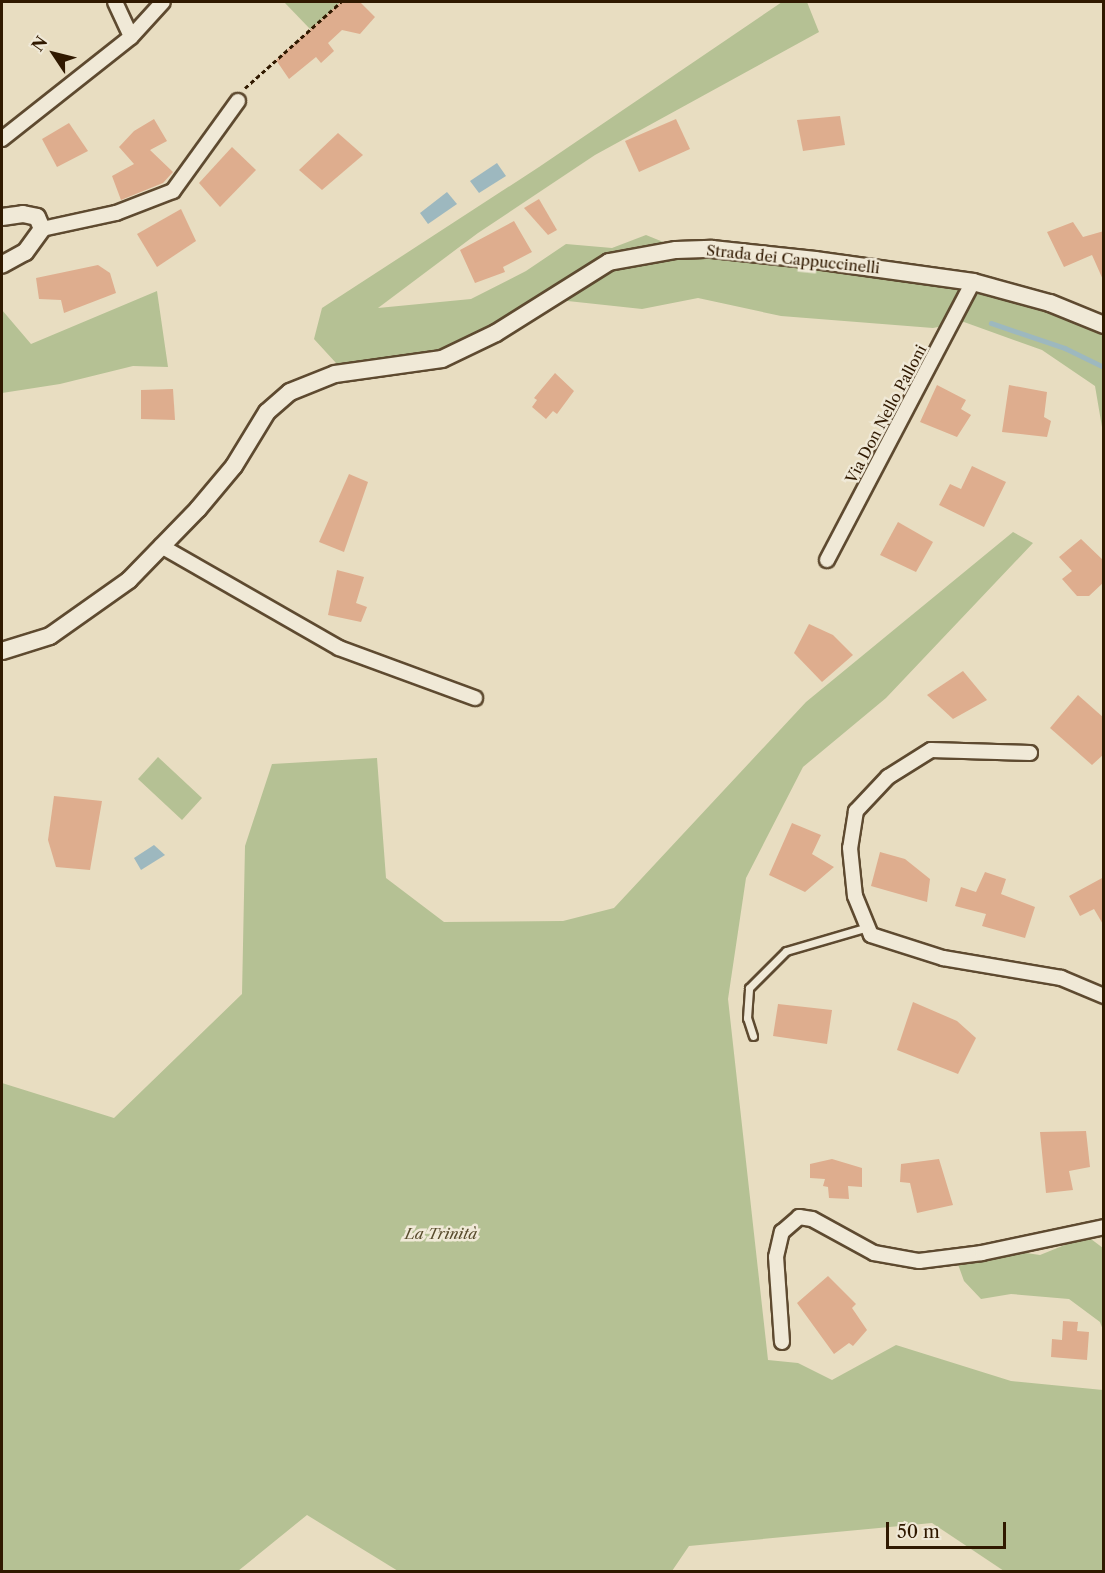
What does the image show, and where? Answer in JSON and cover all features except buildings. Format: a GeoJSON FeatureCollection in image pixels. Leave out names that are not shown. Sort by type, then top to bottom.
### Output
{"type":"FeatureCollection","features":[{"type":"Feature","properties":{"kind":"street"},"geometry":{"type":"LineString","coordinates":[[115,2],[131,37]]}},
{"type":"Feature","properties":{"kind":"street"},"geometry":{"type":"LineString","coordinates":[[2,140],[131,37],[163,2]]}},
{"type":"Feature","properties":{"kind":"street"},"geometry":{"type":"LineString","coordinates":[[2,265],[25,252],[42,229],[116,213],[174,191],[238,101]]}},
{"type":"Feature","properties":{"kind":"street"},"geometry":{"type":"LineString","coordinates":[[2,217],[23,214],[37,217],[42,229]]}},
{"type":"Feature","properties":{"kind":"street","name":"Strada dei Cappuccinelli"},"geometry":{"type":"LineString","coordinates":[[2,651],[50,636],[129,580],[234,466],[267,412],[290,392],[335,374],[442,359],[496,333],[609,262],[676,250],[712,249],[973,282],[1050,303],[1104,325]]}},
{"type":"Feature","properties":{"kind":"street","name":"Via Don Nello Palloni"},"geometry":{"type":"LineString","coordinates":[[827,560],[973,282]]}},
{"type":"Feature","properties":{"kind":"street"},"geometry":{"type":"LineString","coordinates":[[161,546],[339,648],[475,698]]}},
{"type":"Feature","properties":{"kind":"street"},"geometry":{"type":"LineString","coordinates":[[1030,753],[931,750],[888,777],[856,811],[850,848],[855,896],[871,935],[944,958],[1061,978],[1104,996]]}},
{"type":"Feature","properties":{"kind":"street"},"geometry":{"type":"LineString","coordinates":[[782,1342],[776,1257],[782,1232],[799,1217],[812,1219],[874,1253],[919,1261],[982,1253],[1104,1227]]}},
{"type":"Feature","properties":{"kind":"lane"},"geometry":{"type":"LineString","coordinates":[[753,1036],[747,1018],[749,988],[786,951],[868,927]]}},
{"type":"Feature","properties":{"kind":"path"},"geometry":{"type":"LineString","coordinates":[[238,101],[247,84],[341,2]]}},
{"type":"Feature","properties":{"kind":"green space"},"geometry":{"type":"Polygon","coordinates":[[[284,2],[341,2],[311,30],[284,2]]]}},
{"type":"Feature","properties":{"kind":"green space"},"geometry":{"type":"Polygon","coordinates":[[[782,2],[807,2],[819,32],[595,155],[478,233],[378,308],[471,299],[526,271],[566,244],[612,248],[646,235],[683,250],[973,282],[1103,325],[1103,433],[1095,386],[1042,350],[964,322],[933,328],[781,316],[698,298],[642,309],[549,299],[496,333],[402,367],[336,363],[314,339],[322,308],[539,167],[782,2]]]}},
{"type":"Feature","properties":{"kind":"green space"},"geometry":{"type":"Polygon","coordinates":[[[157,291],[168,367],[133,366],[60,384],[2,393],[2,310],[31,344],[157,291]]]}},
{"type":"Feature","properties":{"kind":"green space","name":"La Trinità"},"geometry":{"type":"Polygon","coordinates":[[[1013,532],[1033,543],[886,698],[803,767],[746,878],[728,999],[768,1360],[798,1363],[832,1380],[896,1345],[1011,1381],[1103,1390],[1103,1571],[1004,1571],[932,1523],[689,1546],[672,1571],[398,1571],[307,1515],[238,1571],[2,1571],[2,1083],[114,1118],[242,994],[245,846],[272,764],[377,758],[386,878],[444,922],[563,921],[614,908],[806,702],[1013,532]]]}},
{"type":"Feature","properties":{"kind":"green space"},"geometry":{"type":"Polygon","coordinates":[[[158,757],[202,798],[182,820],[138,779],[158,757]]]}},
{"type":"Feature","properties":{"kind":"green space"},"geometry":{"type":"Polygon","coordinates":[[[1087,1236],[1103,1248],[1103,1330],[1100,1322],[1069,1299],[1011,1294],[981,1299],[964,1281],[955,1256],[998,1249],[1040,1255],[1087,1236]]]}},
{"type":"Feature","properties":{"kind":"water"},"geometry":{"type":"Polygon","coordinates":[[[497,163],[506,176],[479,193],[470,181],[497,163]]]}},
{"type":"Feature","properties":{"kind":"water"},"geometry":{"type":"Polygon","coordinates":[[[447,192],[457,204],[428,224],[420,213],[447,192]]]}},
{"type":"Feature","properties":{"kind":"water"},"geometry":{"type":"Polygon","coordinates":[[[154,845],[165,855],[141,870],[134,858],[154,845]]]}},
{"type":"Feature","properties":{"kind":"waterway"},"geometry":{"type":"LineString","coordinates":[[991,323],[1065,348],[1104,367]]}}]}
